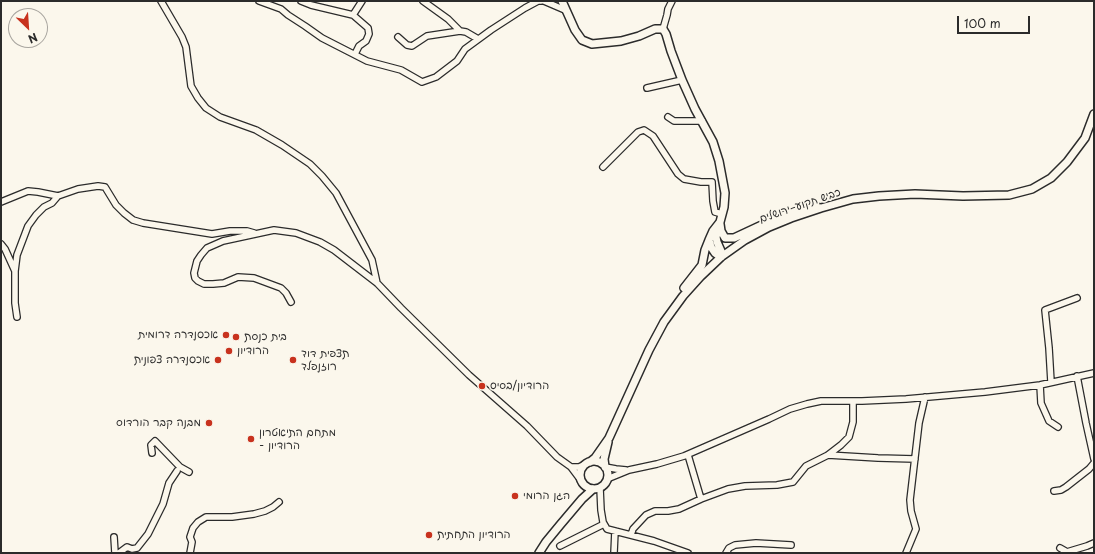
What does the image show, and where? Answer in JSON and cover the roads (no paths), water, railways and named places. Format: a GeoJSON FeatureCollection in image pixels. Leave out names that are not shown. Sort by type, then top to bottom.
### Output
{"type":"FeatureCollection","features":[{"type":"Feature","properties":{"kind":"main road"},"geometry":{"type":"LineString","coordinates":[[562,1],[578,35],[582,40],[592,44],[621,41],[639,36],[655,29],[663,29],[682,80],[713,142],[719,162],[725,193],[724,207],[716,237],[721,251],[721,256]]}},
{"type":"Feature","properties":{"kind":"main road","name":"כביש תקוע–ירושלים"},"geometry":{"type":"LineString","coordinates":[[588,463],[595,458],[609,438],[649,350],[664,322],[683,296],[721,256],[745,240],[769,227],[821,208],[853,199],[915,194],[963,196],[1009,195],[1032,189],[1051,178],[1067,162],[1085,138],[1094,114]]}},
{"type":"Feature","properties":{"kind":"main road"},"geometry":{"type":"LineString","coordinates":[[720,222],[721,231],[725,238],[734,238],[780,217],[810,206],[821,208]]}},
{"type":"Feature","properties":{"kind":"main road"},"geometry":{"type":"LineString","coordinates":[[671,312],[674,302],[702,265],[709,240],[713,231],[720,222]]}},
{"type":"Feature","properties":{"kind":"main road"},"geometry":{"type":"LineString","coordinates":[[709,240],[715,253],[721,256]]}},
{"type":"Feature","properties":{"kind":"main road","name":"כביש תקוע–ירושלים"},"geometry":{"type":"LineString","coordinates":[[605,467],[604,459],[609,438]]}},
{"type":"Feature","properties":{"kind":"main road"},"geometry":{"type":"LineString","coordinates":[[539,553],[555,530],[582,499],[606,483],[608,475],[605,467],[599,462],[588,463],[580,471],[580,479],[584,486],[582,499]]}},
{"type":"Feature","properties":{"kind":"main road"},"geometry":{"type":"LineString","coordinates":[[584,486],[587,488],[597,488]]}},
{"type":"Feature","properties":{"kind":"street"},"geometry":{"type":"LineString","coordinates":[[161,1],[182,37],[186,47],[192,86],[198,98],[206,108],[220,117],[256,130],[282,145],[310,164],[322,176],[336,193],[372,260],[378,283]]}},
{"type":"Feature","properties":{"kind":"street"},"geometry":{"type":"LineString","coordinates":[[259,1],[281,9],[322,38],[367,61],[400,70],[422,82],[436,77],[457,60],[465,49],[478,39],[525,8],[538,1],[541,1]]}},
{"type":"Feature","properties":{"kind":"street"},"geometry":{"type":"LineString","coordinates":[[301,1],[311,5],[353,15],[368,28],[369,34],[366,41],[359,46],[355,54]]}},
{"type":"Feature","properties":{"kind":"street"},"geometry":{"type":"LineString","coordinates":[[353,15],[362,1]]}},
{"type":"Feature","properties":{"kind":"street"},"geometry":{"type":"LineString","coordinates":[[423,1],[448,19],[460,31]]}},
{"type":"Feature","properties":{"kind":"street"},"geometry":{"type":"LineString","coordinates":[[544,1],[565,10]]}},
{"type":"Feature","properties":{"kind":"street"},"geometry":{"type":"LineString","coordinates":[[663,29],[668,9],[672,1]]}},
{"type":"Feature","properties":{"kind":"street"},"geometry":{"type":"LineString","coordinates":[[398,37],[407,46],[412,46],[427,36],[460,31],[466,32],[478,39]]}},
{"type":"Feature","properties":{"kind":"street"},"geometry":{"type":"LineString","coordinates":[[647,88],[682,80]]}},
{"type":"Feature","properties":{"kind":"street"},"geometry":{"type":"LineString","coordinates":[[668,117],[674,121],[702,121]]}},
{"type":"Feature","properties":{"kind":"street"},"geometry":{"type":"LineString","coordinates":[[603,167],[638,132],[644,130],[652,136],[678,174],[684,179],[712,182],[713,201],[716,212],[722,214]]}},
{"type":"Feature","properties":{"kind":"street"},"geometry":{"type":"LineString","coordinates":[[17,317],[15,271],[17,255],[28,226],[44,207],[52,203],[58,196],[78,189],[98,186],[105,187],[116,205],[133,220],[143,223],[212,234],[230,231],[247,231],[255,233]]}},
{"type":"Feature","properties":{"kind":"street"},"geometry":{"type":"LineString","coordinates":[[1,202],[28,191],[58,196]]}},
{"type":"Feature","properties":{"kind":"street"},"geometry":{"type":"LineString","coordinates":[[291,302],[281,288],[254,278],[238,277],[224,283],[204,284],[195,278],[194,274],[197,261],[207,248],[223,241],[274,230],[296,233],[320,242],[346,257],[360,270],[378,283],[469,374],[527,426],[557,457],[571,467],[580,479]]}},
{"type":"Feature","properties":{"kind":"street"},"geometry":{"type":"LineString","coordinates":[[1,244],[5,249],[15,271]]}},
{"type":"Feature","properties":{"kind":"street"},"geometry":{"type":"LineString","coordinates":[[1050,382],[1049,348],[1045,310],[1077,298]]}},
{"type":"Feature","properties":{"kind":"street"},"geometry":{"type":"LineString","coordinates":[[607,479],[629,470],[688,455],[790,409],[821,401],[853,401],[985,392],[1040,385],[1094,373]]}},
{"type":"Feature","properties":{"kind":"street"},"geometry":{"type":"LineString","coordinates":[[1077,376],[1094,459]]}},
{"type":"Feature","properties":{"kind":"street"},"geometry":{"type":"LineString","coordinates":[[1040,385],[1042,404],[1049,421],[1058,427]]}},
{"type":"Feature","properties":{"kind":"street"},"geometry":{"type":"LineString","coordinates":[[906,553],[916,529],[911,511],[910,500],[919,423],[925,397]]}},
{"type":"Feature","properties":{"kind":"street"},"geometry":{"type":"LineString","coordinates":[[631,535],[633,529],[646,515],[654,511],[679,509],[728,489],[746,486],[777,485],[793,482],[806,466],[828,455],[849,437],[853,422],[853,401]]}},
{"type":"Feature","properties":{"kind":"street"},"geometry":{"type":"LineString","coordinates":[[152,454],[151,445],[155,440],[180,467],[189,472]]}},
{"type":"Feature","properties":{"kind":"street"},"geometry":{"type":"LineString","coordinates":[[688,455],[701,499]]}},
{"type":"Feature","properties":{"kind":"street"},"geometry":{"type":"LineString","coordinates":[[828,455],[916,459]]}},
{"type":"Feature","properties":{"kind":"street"},"geometry":{"type":"LineString","coordinates":[[571,467],[580,467],[588,463]]}},
{"type":"Feature","properties":{"kind":"street"},"geometry":{"type":"LineString","coordinates":[[1054,491],[1061,490],[1066,487],[1089,469],[1094,463]]}},
{"type":"Feature","properties":{"kind":"street"},"geometry":{"type":"LineString","coordinates":[[605,467],[629,470]]}},
{"type":"Feature","properties":{"kind":"street"},"geometry":{"type":"LineString","coordinates":[[119,553],[127,547],[132,549],[137,548],[145,539],[163,504],[169,483],[177,471]]}},
{"type":"Feature","properties":{"kind":"street"},"geometry":{"type":"LineString","coordinates":[[597,488],[600,510],[607,530],[654,541],[688,553]]}},
{"type":"Feature","properties":{"kind":"street"},"geometry":{"type":"LineString","coordinates":[[190,553],[192,542],[190,537],[193,528],[198,522],[206,517],[254,514],[269,509],[279,502]]}},
{"type":"Feature","properties":{"kind":"street"},"geometry":{"type":"LineString","coordinates":[[560,546],[604,524]]}},
{"type":"Feature","properties":{"kind":"street"},"geometry":{"type":"LineString","coordinates":[[614,553],[615,532]]}},
{"type":"Feature","properties":{"kind":"street"},"geometry":{"type":"LineString","coordinates":[[114,536],[115,553]]}},
{"type":"Feature","properties":{"kind":"street"},"geometry":{"type":"LineString","coordinates":[[726,553],[729,548],[735,545],[756,543],[791,545]]}},
{"type":"Feature","properties":{"kind":"street"},"geometry":{"type":"LineString","coordinates":[[1060,548],[1067,552],[1094,543]]}},
{"type":"Feature","properties":{"kind":"place","name":"אכסנדרה דרומית"},"geometry":{"type":"Point","coordinates":[226,335]}},
{"type":"Feature","properties":{"kind":"place","name":"בית כנסת"},"geometry":{"type":"Point","coordinates":[236,337]}},
{"type":"Feature","properties":{"kind":"place","name":"הרודיון"},"geometry":{"type":"Point","coordinates":[229,351]}},
{"type":"Feature","properties":{"kind":"place","name":"אכסנדרה צפונית"},"geometry":{"type":"Point","coordinates":[218,360]}},
{"type":"Feature","properties":{"kind":"place","name":"תצפית דוד רוזנפלד"},"geometry":{"type":"Point","coordinates":[293,360]}},
{"type":"Feature","properties":{"kind":"place","name":"הרודיון/בסיס"},"geometry":{"type":"Point","coordinates":[482,386]}},
{"type":"Feature","properties":{"kind":"place","name":"מבנה קבר הורדוס"},"geometry":{"type":"Point","coordinates":[209,423]}},
{"type":"Feature","properties":{"kind":"place","name":"מתחם התיאטרון - הרודיון"},"geometry":{"type":"Point","coordinates":[251,439]}},
{"type":"Feature","properties":{"kind":"place","name":"הגן הרומי"},"geometry":{"type":"Point","coordinates":[515,496]}},
{"type":"Feature","properties":{"kind":"place","name":"הרודיון התחתית"},"geometry":{"type":"Point","coordinates":[429,535]}}]}
